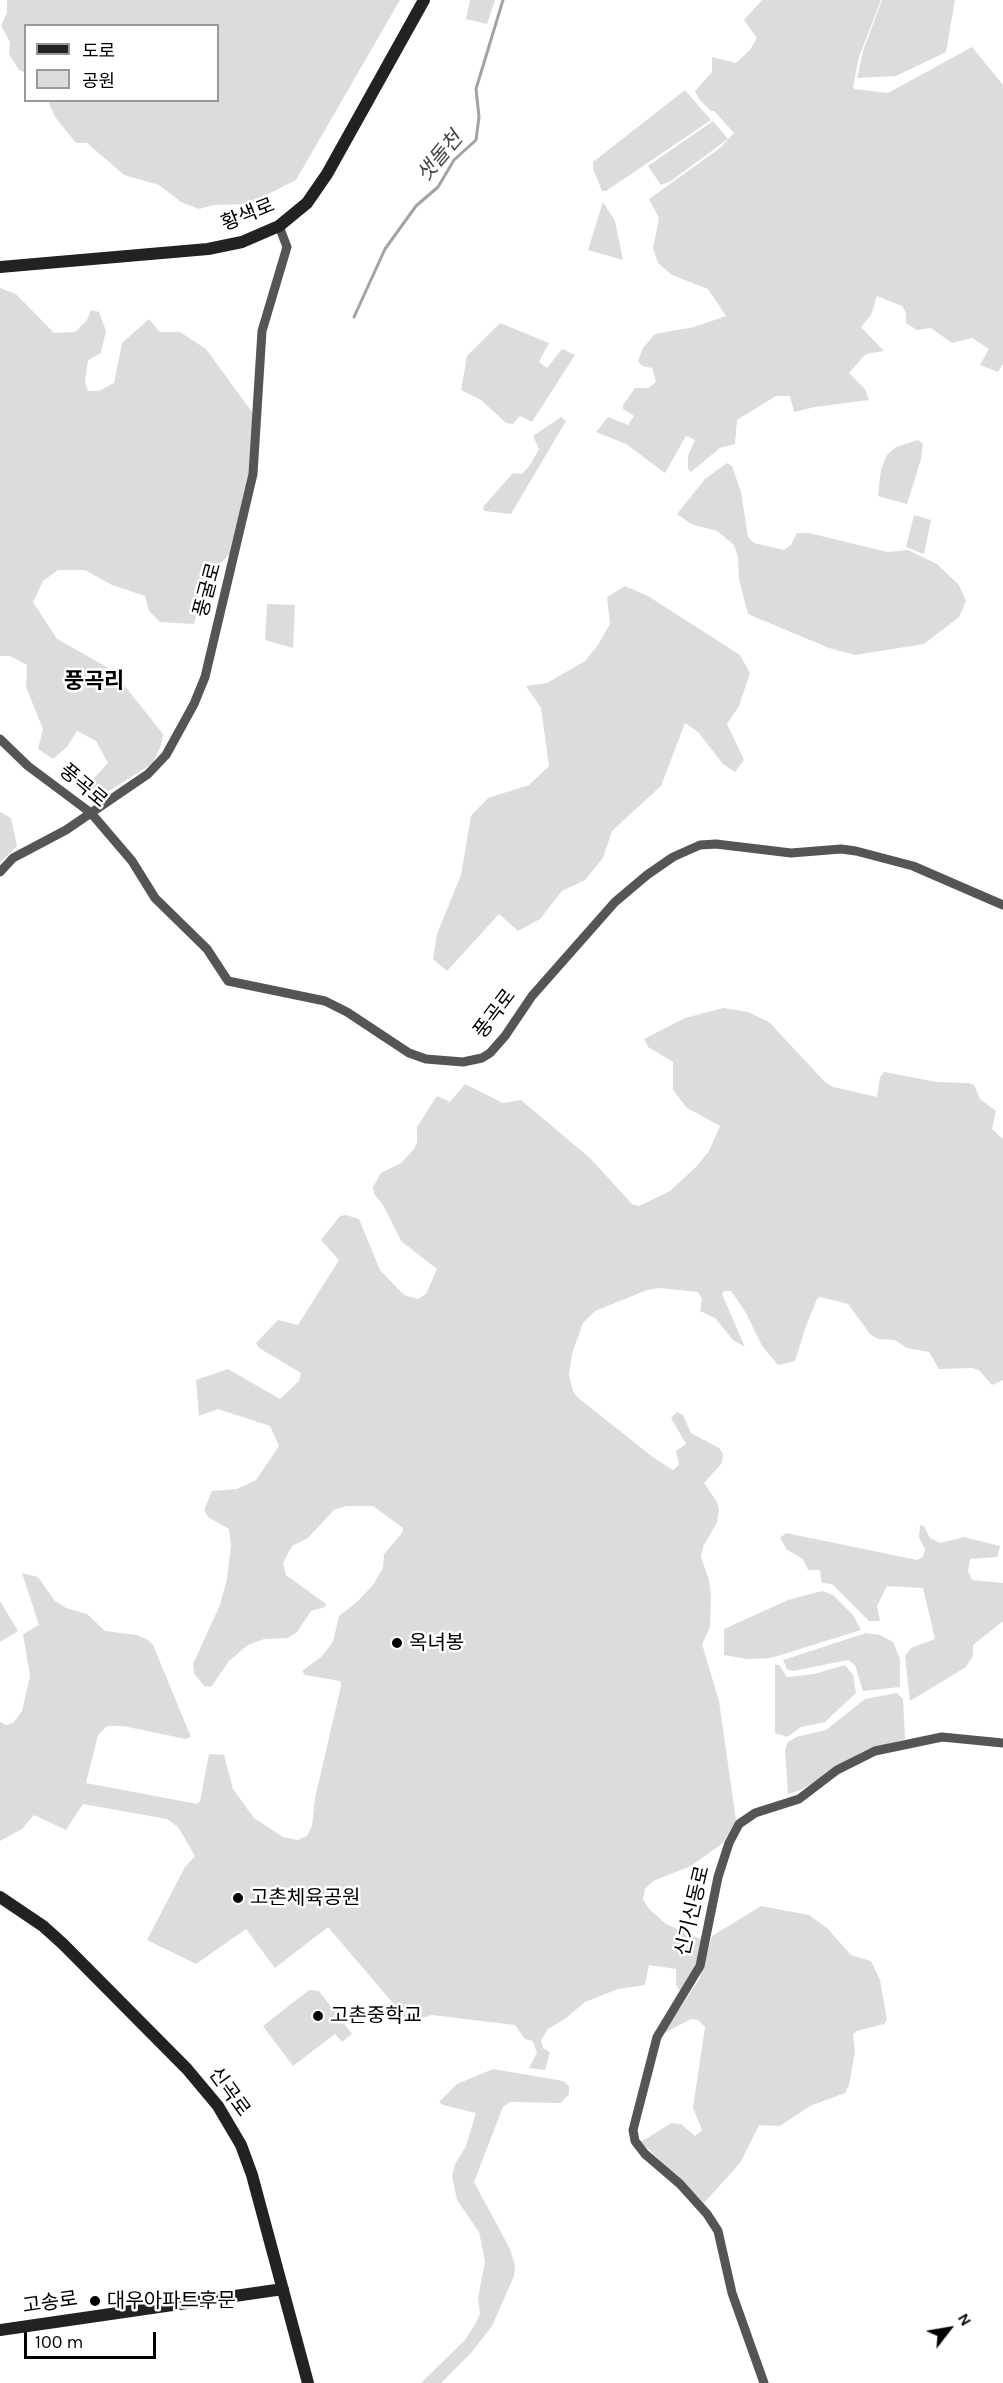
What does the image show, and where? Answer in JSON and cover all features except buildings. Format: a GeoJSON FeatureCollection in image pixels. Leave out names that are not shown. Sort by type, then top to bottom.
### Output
{"type":"FeatureCollection","features":[{"type":"Feature","properties":{"kind":"street","name":"황색로"},"geometry":{"type":"LineString","coordinates":[[0,267],[208,249],[242,242],[279,226],[307,203],[327,174],[424,0]]}},
{"type":"Feature","properties":{"kind":"street","name":"풍굴로"},"geometry":{"type":"LineString","coordinates":[[0,872],[13,858],[66,830],[136,783],[166,755],[190,712],[205,677],[253,474],[262,331],[287,247],[279,226]]}},
{"type":"Feature","properties":{"kind":"street","name":"풍곡로"},"geometry":{"type":"LineString","coordinates":[[0,739],[28,766],[91,813],[132,861],[155,898],[207,949],[228,981],[325,1001],[417,1057],[453,1062],[482,1058],[497,1047],[532,996],[610,908],[647,875],[691,848],[717,844],[791,853],[856,850],[913,866],[1003,905]]}},
{"type":"Feature","properties":{"kind":"street","name":"신기신동로"},"geometry":{"type":"LineString","coordinates":[[764,2383],[732,2293],[718,2231],[687,2192],[645,2154],[635,2141],[633,2130],[657,2037],[688,1989],[699,1966],[718,1877],[729,1843],[739,1824],[755,1813],[800,1798],[837,1770],[875,1751],[942,1737],[1003,1743]]}},
{"type":"Feature","properties":{"kind":"street","name":"신곡로"},"geometry":{"type":"LineString","coordinates":[[0,1897],[43,1926],[63,1944],[188,2069],[218,2106],[241,2145],[252,2175],[308,2383]]}},
{"type":"Feature","properties":{"kind":"street","name":"고송로"},"geometry":{"type":"LineString","coordinates":[[0,2330],[283,2289]]}},
{"type":"Feature","properties":{"kind":"green space"},"geometry":{"type":"Polygon","coordinates":[[[7,0],[400,0],[296,180],[249,204],[214,205],[199,209],[181,202],[159,185],[124,175],[87,143],[76,143],[55,117],[48,102],[219,102],[219,24],[24,24],[24,72],[19,70],[9,54],[10,42],[1,26],[7,12],[7,0]]]}},
{"type":"Feature","properties":{"kind":"green space"},"geometry":{"type":"Polygon","coordinates":[[[470,0],[495,0],[487,24],[466,19],[470,0]]]}},
{"type":"Feature","properties":{"kind":"green space"},"geometry":{"type":"Polygon","coordinates":[[[762,0],[881,0],[859,57],[853,87],[855,89],[888,93],[972,47],[1003,85],[1003,364],[998,372],[980,365],[989,349],[972,338],[952,343],[931,328],[917,330],[906,323],[906,313],[902,306],[877,296],[871,315],[861,327],[884,351],[866,354],[849,373],[865,389],[869,400],[794,412],[790,396],[776,396],[737,420],[735,444],[720,448],[691,472],[688,469],[688,456],[695,440],[686,436],[665,473],[626,444],[596,432],[608,417],[628,425],[634,416],[623,409],[623,405],[635,388],[648,388],[656,382],[652,368],[642,366],[638,361],[643,348],[655,334],[694,327],[726,316],[708,289],[672,275],[658,263],[653,248],[659,218],[649,199],[720,148],[734,133],[714,111],[711,111],[699,99],[695,91],[712,72],[712,57],[736,63],[750,50],[757,38],[744,20],[762,0]]]}},
{"type":"Feature","properties":{"kind":"green space"},"geometry":{"type":"Polygon","coordinates":[[[882,0],[955,0],[946,52],[896,76],[857,78],[863,51],[882,0]]]}},
{"type":"Feature","properties":{"kind":"green space"},"geometry":{"type":"Polygon","coordinates":[[[685,90],[711,120],[606,191],[602,191],[593,169],[593,162],[685,90]]]}},
{"type":"Feature","properties":{"kind":"green space"},"geometry":{"type":"Polygon","coordinates":[[[713,121],[728,139],[671,181],[661,185],[648,166],[713,121]]]}},
{"type":"Feature","properties":{"kind":"green space"},"geometry":{"type":"Polygon","coordinates":[[[603,202],[615,221],[623,260],[588,250],[603,202]]]}},
{"type":"Feature","properties":{"kind":"green space"},"geometry":{"type":"Polygon","coordinates":[[[0,288],[16,294],[54,333],[75,332],[87,320],[91,310],[99,312],[106,331],[101,353],[88,360],[85,382],[88,391],[99,391],[114,383],[122,343],[149,319],[160,332],[180,332],[206,349],[255,416],[249,474],[233,550],[205,581],[194,624],[160,622],[149,611],[145,596],[112,585],[85,570],[58,570],[43,581],[33,602],[57,639],[112,670],[163,734],[153,763],[95,800],[86,787],[108,763],[96,741],[77,731],[67,747],[53,759],[38,749],[43,729],[26,687],[27,665],[10,656],[0,656],[0,288]]]}},
{"type":"Feature","properties":{"kind":"green space"},"geometry":{"type":"Polygon","coordinates":[[[500,323],[549,343],[539,362],[547,368],[562,349],[575,355],[532,422],[520,416],[513,424],[506,423],[481,400],[461,390],[467,356],[500,323]]]}},
{"type":"Feature","properties":{"kind":"green space"},"geometry":{"type":"Polygon","coordinates":[[[561,417],[566,421],[511,514],[484,511],[483,507],[513,473],[522,474],[530,465],[539,449],[533,436],[561,417]]]}},
{"type":"Feature","properties":{"kind":"green space"},"geometry":{"type":"Polygon","coordinates":[[[918,440],[923,444],[921,459],[907,504],[878,496],[881,469],[887,455],[896,447],[918,440]]]}},
{"type":"Feature","properties":{"kind":"green space"},"geometry":{"type":"Polygon","coordinates":[[[727,463],[732,466],[741,492],[748,537],[754,543],[784,550],[791,545],[797,533],[809,533],[887,552],[908,550],[937,564],[959,585],[966,601],[959,617],[924,644],[855,655],[829,648],[748,614],[739,579],[738,557],[734,545],[717,531],[691,524],[677,514],[705,479],[727,463]]]}},
{"type":"Feature","properties":{"kind":"green space"},"geometry":{"type":"Polygon","coordinates":[[[914,515],[931,520],[924,554],[906,547],[914,515]]]}},
{"type":"Feature","properties":{"kind":"green space"},"geometry":{"type":"Polygon","coordinates":[[[625,586],[648,596],[740,655],[750,673],[739,706],[727,724],[744,760],[735,772],[723,764],[698,732],[685,723],[661,786],[612,831],[603,858],[585,880],[562,891],[540,919],[518,931],[499,914],[447,971],[433,959],[437,934],[461,875],[471,816],[488,798],[529,785],[549,766],[541,708],[526,686],[547,683],[585,661],[598,645],[610,624],[607,597],[625,586]]]}},
{"type":"Feature","properties":{"kind":"green space"},"geometry":{"type":"Polygon","coordinates":[[[267,604],[295,605],[293,648],[265,640],[267,604]]]}},
{"type":"Feature","properties":{"kind":"green space"},"geometry":{"type":"Polygon","coordinates":[[[0,812],[11,818],[17,846],[0,863],[0,812]]]}},
{"type":"Feature","properties":{"kind":"green space"},"geometry":{"type":"Polygon","coordinates":[[[723,1008],[748,1012],[769,1022],[824,1081],[833,1087],[877,1097],[880,1077],[884,1072],[937,1082],[968,1083],[974,1085],[980,1099],[996,1111],[992,1129],[1003,1139],[1003,1380],[992,1385],[979,1370],[972,1368],[939,1369],[929,1352],[907,1348],[895,1340],[878,1339],[870,1334],[848,1304],[820,1297],[817,1299],[806,1326],[795,1361],[778,1365],[762,1346],[746,1313],[731,1291],[724,1291],[722,1294],[745,1347],[733,1340],[715,1318],[700,1311],[702,1299],[698,1292],[659,1288],[647,1290],[595,1311],[583,1323],[572,1354],[569,1374],[573,1391],[577,1397],[654,1458],[673,1470],[679,1465],[676,1451],[686,1444],[671,1418],[677,1412],[683,1415],[691,1433],[719,1448],[723,1454],[722,1463],[704,1483],[717,1502],[719,1510],[717,1522],[703,1547],[701,1557],[709,1580],[711,1596],[710,1627],[702,1644],[719,1701],[736,1820],[723,1843],[691,1866],[653,1881],[645,1889],[643,1899],[649,1909],[666,1924],[701,1939],[696,1967],[681,1992],[676,1985],[676,1969],[649,1965],[645,1985],[618,1989],[585,2002],[548,2029],[541,2040],[543,2048],[550,2052],[545,2070],[529,2068],[537,2053],[533,2041],[525,2039],[515,2025],[432,2015],[409,2022],[328,1927],[275,1968],[246,1929],[196,1964],[147,1940],[185,1867],[195,1856],[178,1827],[167,1819],[83,1804],[66,1830],[34,1815],[22,1829],[0,1841],[0,1722],[6,1725],[13,1723],[22,1711],[30,1676],[23,1634],[39,1625],[22,1573],[38,1577],[55,1601],[66,1608],[87,1614],[105,1631],[137,1635],[148,1640],[153,1645],[191,1737],[186,1739],[123,1726],[107,1726],[98,1735],[86,1783],[197,1804],[200,1801],[209,1754],[224,1755],[233,1789],[254,1818],[283,1837],[298,1840],[307,1836],[312,1826],[315,1798],[341,1686],[340,1681],[305,1675],[302,1671],[321,1657],[333,1642],[339,1616],[373,1585],[383,1568],[384,1554],[402,1533],[403,1528],[373,1506],[346,1506],[334,1510],[308,1538],[292,1546],[283,1563],[286,1575],[326,1604],[325,1607],[311,1611],[297,1632],[288,1638],[264,1639],[248,1645],[229,1661],[211,1687],[204,1686],[194,1673],[193,1664],[220,1605],[227,1579],[231,1545],[229,1529],[208,1517],[204,1510],[212,1491],[237,1489],[256,1480],[279,1446],[270,1426],[218,1409],[199,1416],[196,1380],[228,1369],[280,1399],[299,1381],[301,1373],[259,1348],[256,1343],[278,1320],[298,1325],[339,1260],[321,1240],[340,1216],[346,1215],[359,1219],[380,1270],[404,1295],[418,1299],[426,1294],[437,1269],[401,1241],[383,1205],[374,1194],[373,1187],[381,1173],[401,1163],[414,1149],[417,1142],[417,1127],[437,1096],[450,1102],[465,1084],[503,1103],[521,1100],[591,1159],[632,1204],[639,1206],[670,1191],[696,1167],[709,1151],[720,1126],[687,1108],[673,1090],[673,1062],[648,1047],[644,1039],[685,1018],[723,1008]]]}},
{"type":"Feature","properties":{"kind":"green space"},"geometry":{"type":"Polygon","coordinates":[[[920,1525],[924,1526],[930,1538],[940,1543],[964,1537],[1000,1546],[997,1557],[970,1559],[968,1571],[972,1580],[1003,1583],[1003,1621],[973,1645],[973,1656],[966,1667],[910,1701],[905,1656],[911,1648],[935,1639],[923,1588],[887,1586],[877,1606],[880,1621],[869,1621],[832,1584],[822,1583],[820,1570],[808,1570],[803,1559],[787,1550],[780,1538],[786,1533],[917,1560],[923,1557],[925,1549],[919,1537],[920,1525]]]}},
{"type":"Feature","properties":{"kind":"green space"},"geometry":{"type":"Polygon","coordinates":[[[822,1591],[833,1595],[853,1615],[861,1630],[771,1658],[747,1659],[724,1655],[724,1629],[788,1600],[822,1591]]]}},
{"type":"Feature","properties":{"kind":"green space"},"geometry":{"type":"Polygon","coordinates":[[[0,1601],[18,1631],[0,1642],[0,1601]]]}},
{"type":"Feature","properties":{"kind":"green space"},"geometry":{"type":"Polygon","coordinates":[[[866,1633],[880,1635],[893,1642],[900,1659],[900,1687],[863,1691],[855,1665],[848,1660],[793,1671],[787,1669],[783,1660],[866,1633]]]}},
{"type":"Feature","properties":{"kind":"green space"},"geometry":{"type":"Polygon","coordinates":[[[775,1665],[779,1665],[787,1677],[814,1674],[845,1665],[853,1675],[856,1693],[825,1722],[801,1727],[787,1737],[775,1733],[775,1665]]]}},
{"type":"Feature","properties":{"kind":"green space"},"geometry":{"type":"Polygon","coordinates":[[[897,1693],[903,1699],[905,1739],[862,1752],[801,1790],[788,1794],[785,1751],[787,1743],[796,1737],[826,1730],[865,1699],[897,1693]]]}},
{"type":"Feature","properties":{"kind":"green space"},"geometry":{"type":"Polygon","coordinates":[[[761,1906],[809,1915],[827,1928],[851,1955],[871,1961],[880,1980],[887,2020],[884,2024],[853,2034],[855,2052],[849,2085],[845,2093],[810,2106],[780,2126],[759,2125],[740,2163],[704,2203],[641,2142],[671,2123],[681,2124],[695,2136],[702,2130],[693,2108],[705,2027],[698,2020],[691,2019],[663,2034],[700,1978],[712,1936],[761,1906]]]}},
{"type":"Feature","properties":{"kind":"green space"},"geometry":{"type":"Polygon","coordinates":[[[309,1990],[319,1991],[352,2034],[342,2042],[335,2034],[293,2066],[263,2026],[309,1990]]]}},
{"type":"Feature","properties":{"kind":"green space"},"geometry":{"type":"Polygon","coordinates":[[[493,2069],[563,2081],[569,2086],[569,2094],[561,2103],[510,2102],[503,2107],[474,2182],[510,2249],[515,2265],[514,2276],[492,2326],[471,2353],[441,2383],[421,2383],[465,2340],[474,2326],[480,2314],[478,2298],[485,2261],[479,2232],[457,2200],[452,2176],[455,2164],[466,2146],[476,2113],[439,2102],[457,2084],[493,2069]]]}},
{"type":"Feature","properties":{"kind":"waterway","name":"샛돌천"},"geometry":{"type":"LineString","coordinates":[[354,317],[385,249],[416,206],[438,187],[454,160],[476,140],[479,117],[476,89],[503,0]]}},
{"type":"Feature","properties":{"kind":"place","name":"옥녀봉"},"geometry":{"type":"Point","coordinates":[397,1643]}},
{"type":"Feature","properties":{"kind":"place","name":"고촌체육공원"},"geometry":{"type":"Point","coordinates":[238,1898]}},
{"type":"Feature","properties":{"kind":"place","name":"고촌중학교"},"geometry":{"type":"Point","coordinates":[318,2016]}},
{"type":"Feature","properties":{"kind":"place","name":"대우아파트후문"},"geometry":{"type":"Point","coordinates":[95,2301]}},
{"type":"Feature","properties":{"kind":"district","name":"풍곡리"},"geometry":{"type":"Point","coordinates":[94,682]}}]}
